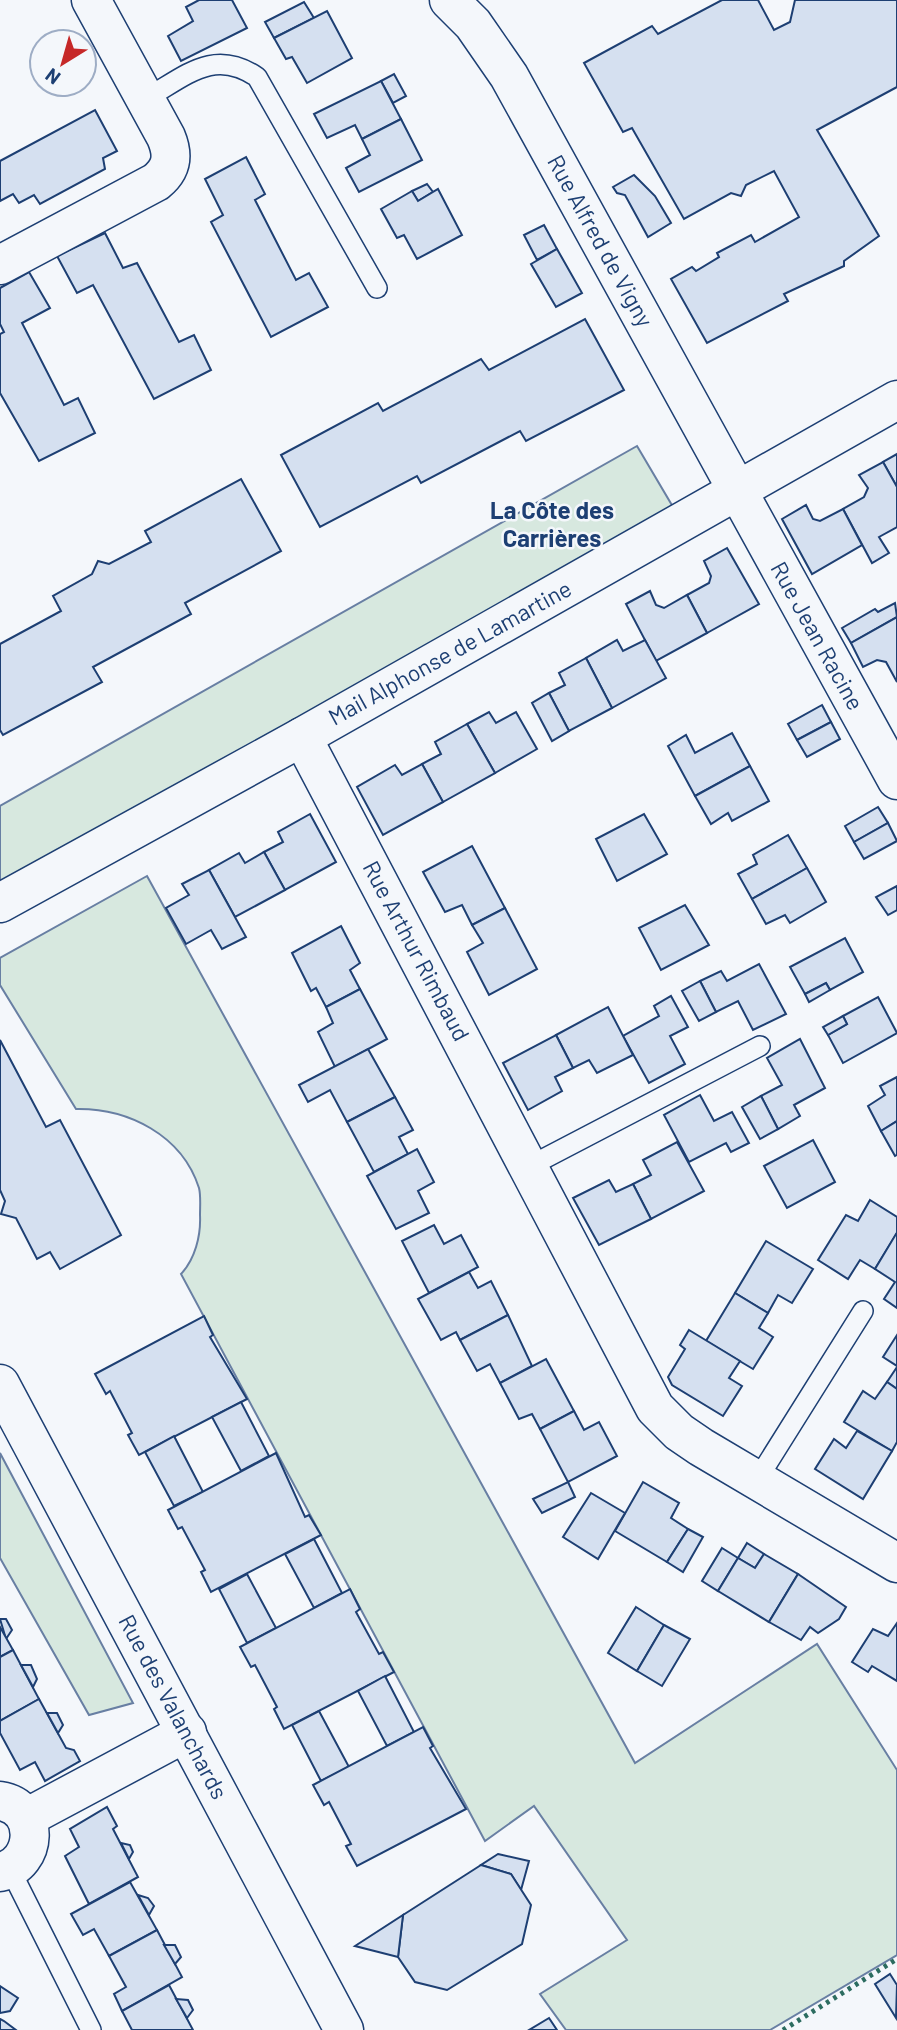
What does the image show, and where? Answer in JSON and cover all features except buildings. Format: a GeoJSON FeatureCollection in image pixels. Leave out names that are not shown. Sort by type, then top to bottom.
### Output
{"type":"FeatureCollection","features":[{"type":"Feature","properties":{"kind":"street"},"geometry":{"type":"LineString","coordinates":[[0,265],[156,182],[166,173],[171,161],[170,147],[91,0]]}},
{"type":"Feature","properties":{"kind":"street","name":"Rue Alfred de Vigny"},"geometry":{"type":"LineString","coordinates":[[449,0],[473,24],[509,76],[737,492]]}},
{"type":"Feature","properties":{"kind":"street","name":"Mail Alphonse de Lamartine"},"geometry":{"type":"LineString","coordinates":[[0,903],[302,737],[897,400]]}},
{"type":"Feature","properties":{"kind":"street","name":"Rue Jean Racine"},"geometry":{"type":"LineString","coordinates":[[737,492],[897,780]]}},
{"type":"Feature","properties":{"kind":"street","name":"Rue Arthur Rimbaud"},"geometry":{"type":"LineString","coordinates":[[302,737],[655,1408],[679,1432],[897,1563]]}},
{"type":"Feature","properties":{"kind":"street","name":"Rue des Valanchards"},"geometry":{"type":"LineString","coordinates":[[0,1384],[344,2030]]}},
{"type":"Feature","properties":{"kind":"street"},"geometry":{"type":"LineString","coordinates":[[5,1870],[22,1860],[30,1847],[31,1833],[13,1810],[187,1732]]}},
{"type":"Feature","properties":{"kind":"lane"},"geometry":{"type":"LineString","coordinates":[[145,99],[212,63],[235,64],[257,77],[377,288]]}},
{"type":"Feature","properties":{"kind":"lane"},"geometry":{"type":"LineString","coordinates":[[530,1166],[760,1046]]}},
{"type":"Feature","properties":{"kind":"lane"},"geometry":{"type":"LineString","coordinates":[[757,1480],[863,1311]]}},
{"type":"Feature","properties":{"kind":"lane"},"geometry":{"type":"LineString","coordinates":[[5,1870],[91,2030]]}},
{"type":"Feature","properties":{"kind":"shaded area"},"geometry":{"type":"Polygon","coordinates":[[[637,446],[673,507],[0,885],[0,806],[637,446]]]}},
{"type":"Feature","properties":{"kind":"shaded area"},"geometry":{"type":"Polygon","coordinates":[[[147,876],[635,1763],[817,1644],[897,1770],[897,1955],[770,2030],[566,2030],[540,1994],[627,1940],[534,1806],[485,1841],[181,1274],[196,1247],[199,1231],[200,1191],[191,1169],[180,1153],[151,1128],[115,1113],[76,1109],[0,985],[0,958],[147,876]]]}},
{"type":"Feature","properties":{"kind":"shaded area"},"geometry":{"type":"Polygon","coordinates":[[[0,1453],[133,1703],[89,1715],[0,1558],[0,1453]]]}},
{"type":"Feature","properties":{"kind":"hedge"},"geometry":{"type":"LineString","coordinates":[[783,2030],[897,1959]]}},
{"type":"Feature","properties":{"kind":"district","name":"La Côte des Carrières"},"geometry":{"type":"Point","coordinates":[552,525]}}]}
